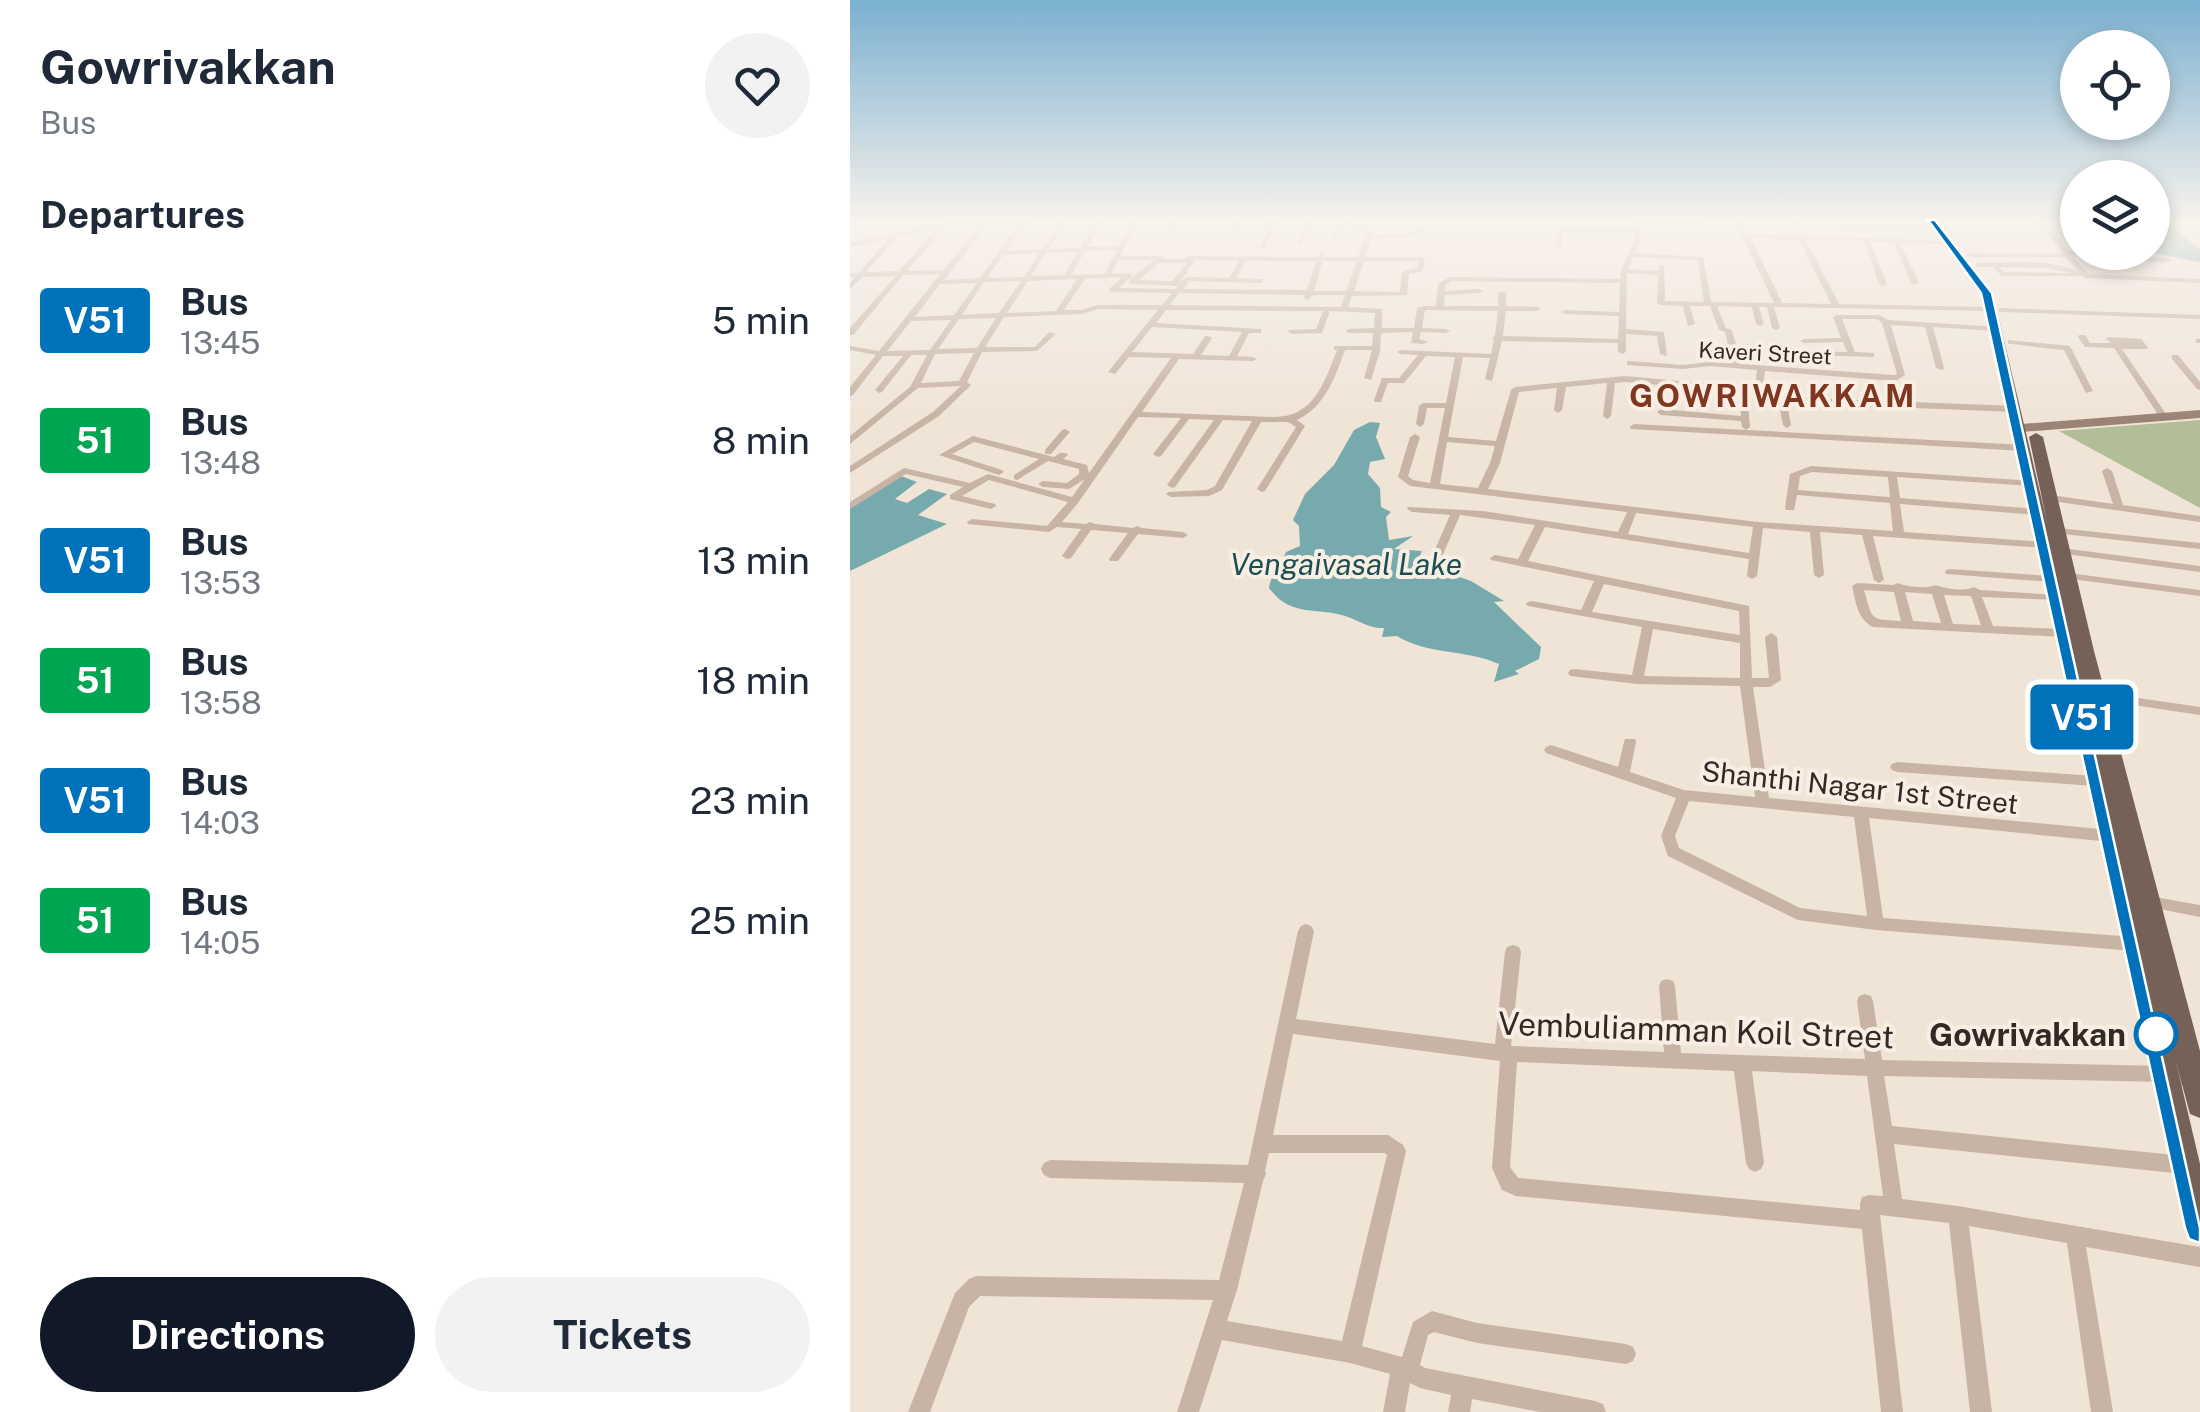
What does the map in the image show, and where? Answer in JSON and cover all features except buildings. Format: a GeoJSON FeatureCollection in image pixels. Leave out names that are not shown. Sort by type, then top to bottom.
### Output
{"type":"FeatureCollection","features":[{"type":"Feature","properties":{"kind":"main road"},"geometry":{"type":"LineString","coordinates":[[1984,288],[2002,326]]}},
{"type":"Feature","properties":{"kind":"main road"},"geometry":{"type":"LineString","coordinates":[[1996,288],[2024,428],[2055,542],[2064,633],[2095,781],[2200,1228]]}},
{"type":"Feature","properties":{"kind":"main road"},"geometry":{"type":"LineString","coordinates":[[2024,428],[2032,483],[2045,505]]}},
{"type":"Feature","properties":{"kind":"main road"},"geometry":{"type":"LineString","coordinates":[[2059,584],[2097,696],[2200,1104]]}},
{"type":"Feature","properties":{"kind":"street"},"geometry":{"type":"LineString","coordinates":[[850,333],[888,288]]}},
{"type":"Feature","properties":{"kind":"street"},"geometry":{"type":"LineString","coordinates":[[850,393],[934,288]]}},
{"type":"Feature","properties":{"kind":"street"},"geometry":{"type":"LineString","coordinates":[[850,441],[915,386],[975,288]]}},
{"type":"Feature","properties":{"kind":"street"},"geometry":{"type":"LineString","coordinates":[[962,383],[1020,288]]}},
{"type":"Feature","properties":{"kind":"street"},"geometry":{"type":"LineString","coordinates":[[1059,312],[1075,288]]}},
{"type":"Feature","properties":{"kind":"street"},"geometry":{"type":"LineString","coordinates":[[1098,306],[1115,288]]}},
{"type":"Feature","properties":{"kind":"street"},"geometry":{"type":"LineString","coordinates":[[1113,290],[1141,288]]}},
{"type":"Feature","properties":{"kind":"street"},"geometry":{"type":"LineString","coordinates":[[1112,372],[1178,288]]}},
{"type":"Feature","properties":{"kind":"street"},"geometry":{"type":"LineString","coordinates":[[1222,288],[1310,294],[1402,294],[1403,288]]}},
{"type":"Feature","properties":{"kind":"street"},"geometry":{"type":"LineString","coordinates":[[1305,310],[1312,288]]}},
{"type":"Feature","properties":{"kind":"street"},"geometry":{"type":"LineString","coordinates":[[1344,309],[1350,288]]}},
{"type":"Feature","properties":{"kind":"street"},"geometry":{"type":"LineString","coordinates":[[1440,308],[1444,288]]}},
{"type":"Feature","properties":{"kind":"street"},"geometry":{"type":"LineString","coordinates":[[1489,378],[1504,308],[1502,288]]}},
{"type":"Feature","properties":{"kind":"street"},"geometry":{"type":"LineString","coordinates":[[1623,341],[1624,288]]}},
{"type":"Feature","properties":{"kind":"street"},"geometry":{"type":"LineString","coordinates":[[1660,288],[1659,302],[1834,304],[2002,326],[2084,346],[2081,338]]}},
{"type":"Feature","properties":{"kind":"street"},"geometry":{"type":"LineString","coordinates":[[1707,288],[1710,303],[1726,330],[1736,366]]}},
{"type":"Feature","properties":{"kind":"street"},"geometry":{"type":"LineString","coordinates":[[1767,288],[1774,305],[1776,328]]}},
{"type":"Feature","properties":{"kind":"street"},"geometry":{"type":"LineString","coordinates":[[1826,288],[1834,304]]}},
{"type":"Feature","properties":{"kind":"street"},"geometry":{"type":"LineString","coordinates":[[1442,293],[1479,292]]}},
{"type":"Feature","properties":{"kind":"street"},"geometry":{"type":"LineString","coordinates":[[1686,303],[1691,324]]}},
{"type":"Feature","properties":{"kind":"street"},"geometry":{"type":"LineString","coordinates":[[910,319],[1059,312],[1098,306],[1379,310],[1376,348],[1368,378]]}},
{"type":"Feature","properties":{"kind":"street"},"geometry":{"type":"LineString","coordinates":[[1755,306],[1760,324]]}},
{"type":"Feature","properties":{"kind":"street"},"geometry":{"type":"LineString","coordinates":[[1424,342],[1414,341],[1421,309],[1536,309]]}},
{"type":"Feature","properties":{"kind":"street"},"geometry":{"type":"LineString","coordinates":[[1318,332],[1327,310]]}},
{"type":"Feature","properties":{"kind":"street"},"geometry":{"type":"LineString","coordinates":[[1565,312],[1624,314]]}},
{"type":"Feature","properties":{"kind":"street"},"geometry":{"type":"LineString","coordinates":[[1852,354],[1837,318],[1879,317],[1886,322],[2002,326],[2200,317]]}},
{"type":"Feature","properties":{"kind":"street","name":"Kaveri Street"},"geometry":{"type":"LineString","coordinates":[[1630,363],[1678,367],[1698,363],[1899,378],[1895,344],[1886,322]]}},
{"type":"Feature","properties":{"kind":"street"},"geometry":{"type":"LineString","coordinates":[[1149,325],[1258,331]]}},
{"type":"Feature","properties":{"kind":"street"},"geometry":{"type":"LineString","coordinates":[[1928,325],[1940,368]]}},
{"type":"Feature","properties":{"kind":"street"},"geometry":{"type":"LineString","coordinates":[[2002,326],[2068,348],[2089,391]]}},
{"type":"Feature","properties":{"kind":"street"},"geometry":{"type":"LineString","coordinates":[[1232,358],[1247,330]]}},
{"type":"Feature","properties":{"kind":"street"},"geometry":{"type":"LineString","coordinates":[[1292,332],[1336,331]]}},
{"type":"Feature","properties":{"kind":"street"},"geometry":{"type":"LineString","coordinates":[[1350,331],[1446,331]]}},
{"type":"Feature","properties":{"kind":"street"},"geometry":{"type":"LineString","coordinates":[[850,348],[882,354],[1034,350],[1052,334]]}},
{"type":"Feature","properties":{"kind":"street"},"geometry":{"type":"LineString","coordinates":[[1496,338],[1623,341],[1661,334],[1664,354]]}},
{"type":"Feature","properties":{"kind":"street"},"geometry":{"type":"LineString","coordinates":[[1195,357],[1208,338]]}},
{"type":"Feature","properties":{"kind":"street"},"geometry":{"type":"LineString","coordinates":[[1804,340],[1846,340]]}},
{"type":"Feature","properties":{"kind":"street"},"geometry":{"type":"LineString","coordinates":[[2116,346],[2164,417]]}},
{"type":"Feature","properties":{"kind":"street"},"geometry":{"type":"LineString","coordinates":[[1136,414],[1290,419],[1306,413],[1333,372],[1338,348],[1376,348]]}},
{"type":"Feature","properties":{"kind":"street"},"geometry":{"type":"LineString","coordinates":[[879,390],[909,352]]}},
{"type":"Feature","properties":{"kind":"street"},"geometry":{"type":"LineString","coordinates":[[1401,352],[1491,356]]}},
{"type":"Feature","properties":{"kind":"street"},"geometry":{"type":"LineString","coordinates":[[1775,352],[1871,355]]}},
{"type":"Feature","properties":{"kind":"street"},"geometry":{"type":"LineString","coordinates":[[1126,354],[1253,359]]}},
{"type":"Feature","properties":{"kind":"street"},"geometry":{"type":"LineString","coordinates":[[1378,400],[1384,380],[1401,382],[1423,354]]}},
{"type":"Feature","properties":{"kind":"street"},"geometry":{"type":"LineString","coordinates":[[1048,530],[1103,464],[1177,356]]}},
{"type":"Feature","properties":{"kind":"street"},"geometry":{"type":"LineString","coordinates":[[1434,484],[1459,356]]}},
{"type":"Feature","properties":{"kind":"street"},"geometry":{"type":"LineString","coordinates":[[2175,357],[2200,387]]}},
{"type":"Feature","properties":{"kind":"street"},"geometry":{"type":"LineString","coordinates":[[1482,489],[1500,444],[1512,392],[1637,380],[1761,391],[1761,368]]}},
{"type":"Feature","properties":{"kind":"street"},"geometry":{"type":"LineString","coordinates":[[1607,416],[1610,381]]}},
{"type":"Feature","properties":{"kind":"street"},"geometry":{"type":"LineString","coordinates":[[1558,410],[1562,385]]}},
{"type":"Feature","properties":{"kind":"street"},"geometry":{"type":"LineString","coordinates":[[850,470],[936,414],[967,386],[915,386]]}},
{"type":"Feature","properties":{"kind":"street"},"geometry":{"type":"LineString","coordinates":[[1743,390],[1747,436]]}},
{"type":"Feature","properties":{"kind":"street"},"geometry":{"type":"LineString","coordinates":[[1786,426],[1782,400],[2024,428]]}},
{"type":"Feature","properties":{"kind":"street"},"geometry":{"type":"LineString","coordinates":[[1221,417],[1171,489],[1209,492],[1219,488],[1252,418],[1254,404]]}},
{"type":"Feature","properties":{"kind":"street"},"geometry":{"type":"LineString","coordinates":[[1420,424],[1423,406],[1450,405]]}},
{"type":"Feature","properties":{"kind":"street"},"geometry":{"type":"LineString","coordinates":[[1661,412],[1746,420]]}},
{"type":"Feature","properties":{"kind":"street"},"geometry":{"type":"LineString","coordinates":[[1158,454],[1185,413]]}},
{"type":"Feature","properties":{"kind":"street"},"geometry":{"type":"LineString","coordinates":[[1634,427],[1747,436],[2024,428],[2200,414]]}},
{"type":"Feature","properties":{"kind":"street"},"geometry":{"type":"LineString","coordinates":[[1262,489],[1301,426],[1290,419]]}},
{"type":"Feature","properties":{"kind":"street"},"geometry":{"type":"LineString","coordinates":[[1017,477],[1053,456],[1065,432]]}},
{"type":"Feature","properties":{"kind":"street"},"geometry":{"type":"LineString","coordinates":[[1416,437],[1404,480],[1758,525],[1899,536],[2200,546]]}},
{"type":"Feature","properties":{"kind":"street"},"geometry":{"type":"LineString","coordinates":[[1053,456],[1086,471],[1069,486],[1062,487],[944,454],[973,439],[1103,464]]}},
{"type":"Feature","properties":{"kind":"street"},"geometry":{"type":"LineString","coordinates":[[1444,439],[1500,444]]}},
{"type":"Feature","properties":{"kind":"street"},"geometry":{"type":"LineString","coordinates":[[980,467],[1014,445]]}},
{"type":"Feature","properties":{"kind":"street"},"geometry":{"type":"LineString","coordinates":[[1790,508],[1795,474],[1803,470],[2032,483]]}},
{"type":"Feature","properties":{"kind":"street"},"geometry":{"type":"LineString","coordinates":[[850,506],[904,471],[969,486]]}},
{"type":"Feature","properties":{"kind":"street"},"geometry":{"type":"LineString","coordinates":[[2107,471],[2119,508]]}},
{"type":"Feature","properties":{"kind":"street"},"geometry":{"type":"LineString","coordinates":[[1892,474],[1899,536]]}},
{"type":"Feature","properties":{"kind":"street"},"geometry":{"type":"LineString","coordinates":[[991,506],[953,497],[988,477],[1074,501]]}},
{"type":"Feature","properties":{"kind":"street"},"geometry":{"type":"LineString","coordinates":[[1792,492],[1894,503],[2119,508],[2200,519]]}},
{"type":"Feature","properties":{"kind":"street"},"geometry":{"type":"LineString","coordinates":[[2178,498],[2184,516]]}},
{"type":"Feature","properties":{"kind":"street"},"geometry":{"type":"LineString","coordinates":[[1412,509],[1456,512],[1754,557]]}},
{"type":"Feature","properties":{"kind":"street"},"geometry":{"type":"LineString","coordinates":[[1621,537],[1633,509]]}},
{"type":"Feature","properties":{"kind":"street"},"geometry":{"type":"LineString","coordinates":[[1436,559],[1456,512]]}},
{"type":"Feature","properties":{"kind":"street"},"geometry":{"type":"LineString","coordinates":[[972,522],[1048,530],[1090,525],[1182,535]]}},
{"type":"Feature","properties":{"kind":"street"},"geometry":{"type":"LineString","coordinates":[[1521,564],[1541,524]]}},
{"type":"Feature","properties":{"kind":"street"},"geometry":{"type":"LineString","coordinates":[[1066,556],[1090,525]]}},
{"type":"Feature","properties":{"kind":"street"},"geometry":{"type":"LineString","coordinates":[[1752,576],[1758,525]]}},
{"type":"Feature","properties":{"kind":"street"},"geometry":{"type":"LineString","coordinates":[[1114,560],[1137,529]]}},
{"type":"Feature","properties":{"kind":"street"},"geometry":{"type":"LineString","coordinates":[[1815,529],[1819,575]]}},
{"type":"Feature","properties":{"kind":"street"},"geometry":{"type":"LineString","coordinates":[[1866,533],[1879,580]]}},
{"type":"Feature","properties":{"kind":"street"},"geometry":{"type":"LineString","coordinates":[[2055,542],[2198,572]]}},
{"type":"Feature","properties":{"kind":"street"},"geometry":{"type":"LineString","coordinates":[[1495,558],[1745,609],[1746,683],[1763,804]]}},
{"type":"Feature","properties":{"kind":"street"},"geometry":{"type":"LineString","coordinates":[[1950,572],[2200,593]]}},
{"type":"Feature","properties":{"kind":"street"},"geometry":{"type":"LineString","coordinates":[[1585,614],[1600,580]]}},
{"type":"Feature","properties":{"kind":"street"},"geometry":{"type":"LineString","coordinates":[[2059,584],[1974,590],[1857,586],[1868,620],[2064,633]]}},
{"type":"Feature","properties":{"kind":"street"},"geometry":{"type":"LineString","coordinates":[[1898,586],[1908,624]]}},
{"type":"Feature","properties":{"kind":"street"},"geometry":{"type":"LineString","coordinates":[[1936,588],[1948,626]]}},
{"type":"Feature","properties":{"kind":"street"},"geometry":{"type":"LineString","coordinates":[[1974,590],[1988,628]]}},
{"type":"Feature","properties":{"kind":"street"},"geometry":{"type":"LineString","coordinates":[[1532,604],[1746,640]]}},
{"type":"Feature","properties":{"kind":"street"},"geometry":{"type":"LineString","coordinates":[[1637,680],[1648,626]]}},
{"type":"Feature","properties":{"kind":"street"},"geometry":{"type":"LineString","coordinates":[[1574,673],[1637,680],[1774,682],[1771,637]]}},
{"type":"Feature","properties":{"kind":"street"},"geometry":{"type":"LineString","coordinates":[[2097,696],[2200,712]]}},
{"type":"Feature","properties":{"kind":"street"},"geometry":{"type":"LineString","coordinates":[[1623,773],[1630,742]]}},
{"type":"Feature","properties":{"kind":"street","name":"Shanthi Nagar 1st Street"},"geometry":{"type":"LineString","coordinates":[[1551,750],[1684,795],[2111,836]]}},
{"type":"Feature","properties":{"kind":"street"},"geometry":{"type":"LineString","coordinates":[[1896,767],[2095,781]]}},
{"type":"Feature","properties":{"kind":"street"},"geometry":{"type":"LineString","coordinates":[[1684,795],[1668,836],[1667,843],[1673,852],[1798,914],[1876,924],[2136,944]]}},
{"type":"Feature","properties":{"kind":"street"},"geometry":{"type":"LineString","coordinates":[[1861,814],[1876,924]]}},
{"type":"Feature","properties":{"kind":"street"},"geometry":{"type":"LineString","coordinates":[[2149,902],[2200,911]]}},
{"type":"Feature","properties":{"kind":"street"},"geometry":{"type":"LineString","coordinates":[[1188,1412],[1218,1328],[1265,1144],[1306,931]]}},
{"type":"Feature","properties":{"kind":"street"},"geometry":{"type":"LineString","coordinates":[[1513,952],[1501,1168],[1509,1183],[1516,1187],[1868,1220]]}},
{"type":"Feature","properties":{"kind":"street"},"geometry":{"type":"LineString","coordinates":[[1667,986],[1673,1060]]}},
{"type":"Feature","properties":{"kind":"street"},"geometry":{"type":"LineString","coordinates":[[1865,1002],[1894,1205]]}},
{"type":"Feature","properties":{"kind":"street","name":"Vembuliamman Koil Street"},"geometry":{"type":"LineString","coordinates":[[1286,1025],[1506,1054],[2166,1074],[2197,1081]]}},
{"type":"Feature","properties":{"kind":"street"},"geometry":{"type":"LineString","coordinates":[[1742,1063],[1755,1163]]}},
{"type":"Feature","properties":{"kind":"street"},"geometry":{"type":"LineString","coordinates":[[1885,1134],[2186,1166]]}},
{"type":"Feature","properties":{"kind":"street"},"geometry":{"type":"LineString","coordinates":[[1265,1144],[1388,1144],[1397,1152],[1350,1354]]}},
{"type":"Feature","properties":{"kind":"street"},"geometry":{"type":"LineString","coordinates":[[1050,1168],[1257,1174]]}},
{"type":"Feature","properties":{"kind":"street"},"geometry":{"type":"LineString","coordinates":[[1892,1412],[1869,1204],[1958,1214],[2200,1257]]}},
{"type":"Feature","properties":{"kind":"street"},"geometry":{"type":"LineString","coordinates":[[1958,1214],[1980,1412]]}},
{"type":"Feature","properties":{"kind":"street"},"geometry":{"type":"LineString","coordinates":[[2075,1236],[2102,1412]]}},
{"type":"Feature","properties":{"kind":"street"},"geometry":{"type":"LineString","coordinates":[[920,1412],[962,1300],[976,1286],[1227,1290]]}},
{"type":"Feature","properties":{"kind":"street"},"geometry":{"type":"LineString","coordinates":[[1394,1412],[1405,1368],[1426,1322],[1626,1354]]}},
{"type":"Feature","properties":{"kind":"street"},"geometry":{"type":"LineString","coordinates":[[1218,1328],[1350,1354],[1405,1368],[1420,1378],[1594,1412]]}},
{"type":"Feature","properties":{"kind":"street"},"geometry":{"type":"LineString","coordinates":[[1459,1412],[1463,1385]]}},
{"type":"Feature","properties":{"kind":"green space"},"geometry":{"type":"Polygon","coordinates":[[[2200,420],[2200,508],[2059,431],[2200,420]]]}},
{"type":"Feature","properties":{"kind":"water","name":"Vengaivasal Lake"},"geometry":{"type":"Polygon","coordinates":[[[1370,422],[1380,423],[1376,437],[1385,459],[1370,462],[1368,474],[1380,488],[1381,507],[1391,512],[1386,517],[1389,540],[1413,536],[1394,549],[1422,551],[1417,562],[1471,581],[1504,601],[1494,602],[1541,647],[1539,659],[1515,671],[1519,674],[1494,682],[1499,664],[1421,646],[1397,636],[1382,637],[1384,628],[1335,613],[1295,608],[1269,588],[1286,552],[1300,546],[1299,526],[1293,520],[1305,494],[1334,465],[1354,430],[1370,422]]]}},
{"type":"Feature","properties":{"kind":"water"},"geometry":{"type":"Polygon","coordinates":[[[898,475],[917,482],[895,499],[907,503],[929,489],[947,494],[918,515],[947,524],[850,571],[850,507],[898,475]]]}},
{"type":"Feature","properties":{"kind":"bus line","name":"V51"},"geometry":{"type":"LineString","coordinates":[[1984,288],[2020,428],[2095,781],[2200,1228]]}},
{"type":"Feature","properties":{"kind":"place","name":"Gowrivakkan"},"geometry":{"type":"Point","coordinates":[2156,1034]}},
{"type":"Feature","properties":{"kind":"district","name":"GOWRIWAKKAM"},"geometry":{"type":"Point","coordinates":[1773,395]}}]}
